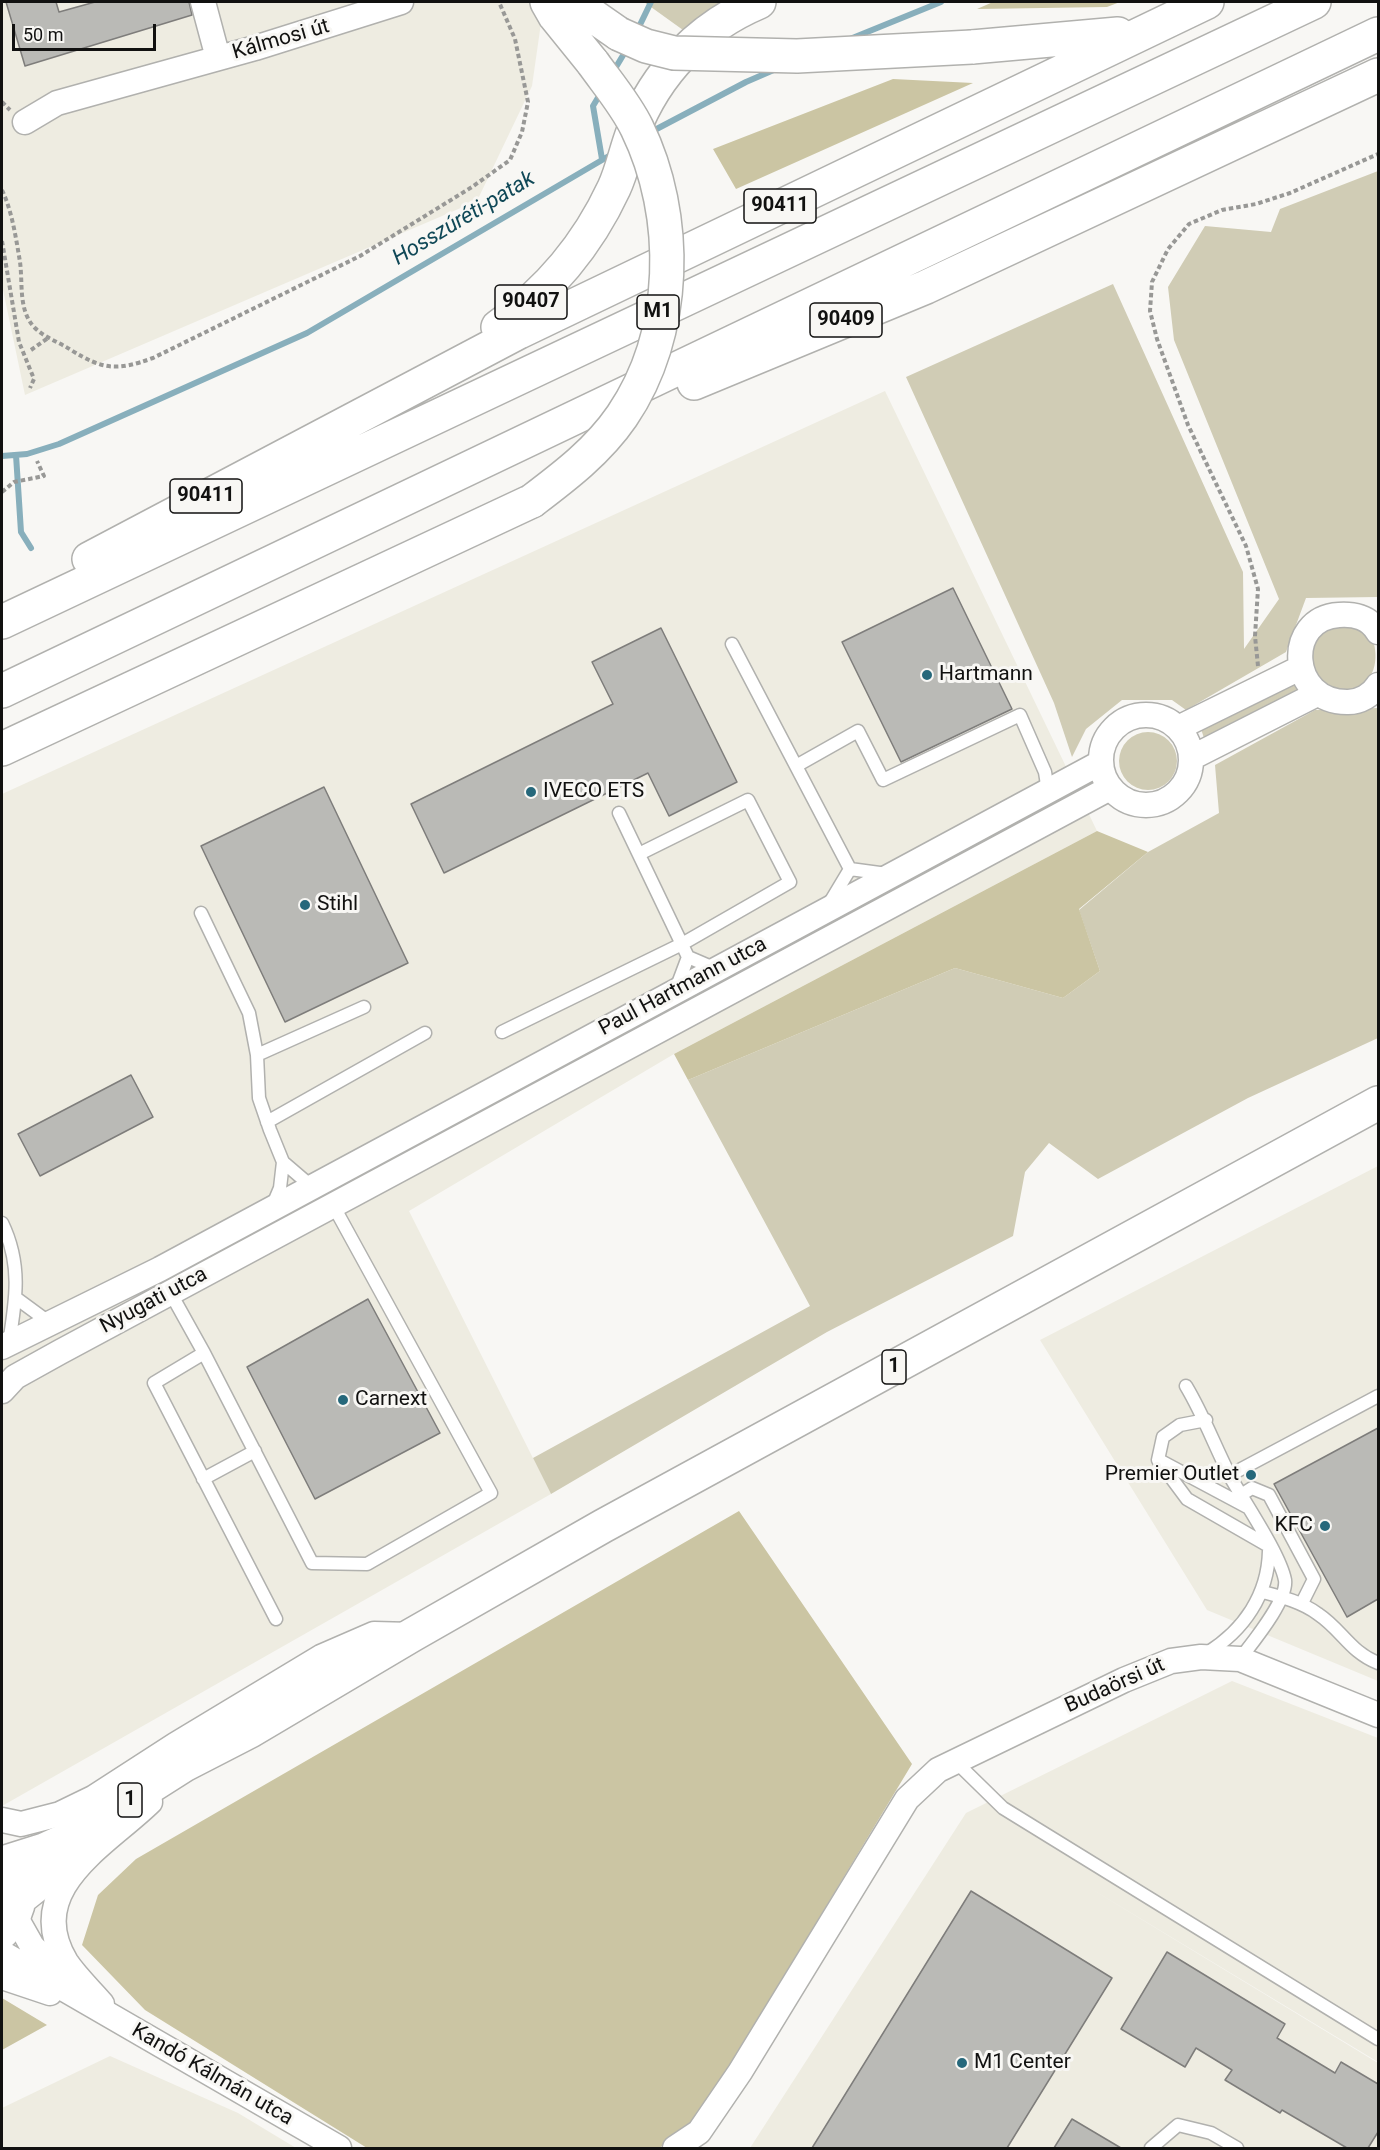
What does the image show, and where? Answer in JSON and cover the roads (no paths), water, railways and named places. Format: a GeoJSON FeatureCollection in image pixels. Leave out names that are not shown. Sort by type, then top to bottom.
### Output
{"type":"FeatureCollection","features":[{"type":"Feature","properties":{"kind":"main road"},"geometry":{"type":"LineString","coordinates":[[2,749],[68,716],[532,501],[580,464],[621,417],[645,375],[658,333],[667,268],[663,205],[652,163],[636,125],[547,2]]}},
{"type":"Feature","properties":{"kind":"main road"},"geometry":{"type":"LineString","coordinates":[[573,2],[619,34],[646,46],[674,53],[797,56],[1088,39],[1149,30]]}},
{"type":"Feature","properties":{"kind":"main road","name":"90407"},"geometry":{"type":"LineString","coordinates":[[414,386],[523,309],[552,282],[583,241],[615,186],[633,131],[648,99],[676,58],[703,34],[736,11],[759,2]]}},
{"type":"Feature","properties":{"kind":"main road","name":"90411"},"geometry":{"type":"LineString","coordinates":[[2,610],[109,547],[414,386],[753,219],[1207,2]]}},
{"type":"Feature","properties":{"kind":"main road","name":"M1"},"geometry":{"type":"LineString","coordinates":[[2,622],[1314,2]]}},
{"type":"Feature","properties":{"kind":"main road"},"geometry":{"type":"LineString","coordinates":[[2,691],[1378,34]]}},
{"type":"Feature","properties":{"kind":"main road","name":"90409"},"geometry":{"type":"LineString","coordinates":[[514,448],[604,420],[926,287],[1378,75]]}},
{"type":"Feature","properties":{"kind":"main road","name":"1"},"geometry":{"type":"LineString","coordinates":[[12,1915],[17,1878],[4,1860],[44,1850],[66,1840],[184,1765],[250,1731],[603,1526],[1378,1103]]}},
{"type":"Feature","properties":{"kind":"main road","name":"1"},"geometry":{"type":"LineString","coordinates":[[12,1915],[70,1856],[215,1760],[250,1731]]}},
{"type":"Feature","properties":{"kind":"street"},"geometry":{"type":"LineString","coordinates":[[203,2],[218,58]]}},
{"type":"Feature","properties":{"kind":"street","name":"Kálmosi út"},"geometry":{"type":"LineString","coordinates":[[25,122],[57,103],[363,16],[401,2]]}},
{"type":"Feature","properties":{"kind":"street"},"geometry":{"type":"LineString","coordinates":[[1378,632],[1374,625],[1353,614],[1331,616],[1310,629],[1302,643],[1300,668],[1306,682],[1317,694],[1336,702],[1353,702],[1368,696],[1378,685]]}},
{"type":"Feature","properties":{"kind":"street"},"geometry":{"type":"LineString","coordinates":[[1178,728],[1300,668]]}},
{"type":"Feature","properties":{"kind":"street"},"geometry":{"type":"LineString","coordinates":[[1191,758],[1317,694]]}},
{"type":"Feature","properties":{"kind":"street"},"geometry":{"type":"LineString","coordinates":[[1152,715],[1165,719],[1178,728],[1188,743],[1191,758],[1183,785],[1163,801],[1148,805],[1127,801],[1110,788],[1100,763],[1105,740],[1114,727],[1130,717],[1152,715]]}},
{"type":"Feature","properties":{"kind":"street","name":"Paul Hartmann utca"},"geometry":{"type":"LineString","coordinates":[[269,1210],[1100,763]]}},
{"type":"Feature","properties":{"kind":"street","name":"Paul Hartmann utca"},"geometry":{"type":"LineString","coordinates":[[310,1217],[1110,788]]}},
{"type":"Feature","properties":{"kind":"street","name":"Nyugati utca"},"geometry":{"type":"LineString","coordinates":[[5,1346],[160,1269],[269,1210]]}},
{"type":"Feature","properties":{"kind":"street","name":"Nyugati utca"},"geometry":{"type":"LineString","coordinates":[[2,1391],[15,1377],[310,1217]]}},
{"type":"Feature","properties":{"kind":"street"},"geometry":{"type":"LineString","coordinates":[[2,1820],[21,1824],[60,1814],[93,1798],[175,1745],[321,1657],[374,1634],[412,1635]]}},
{"type":"Feature","properties":{"kind":"street","name":"Budaörsi út"},"geometry":{"type":"LineString","coordinates":[[675,2148],[699,2132],[908,1799],[930,1778],[956,1762],[1124,1680],[1171,1661],[1200,1657],[1240,1659],[1378,1715]]}},
{"type":"Feature","properties":{"kind":"street"},"geometry":{"type":"LineString","coordinates":[[116,2019],[67,1964],[55,1935],[57,1899],[72,1871],[150,1802]]}},
{"type":"Feature","properties":{"kind":"street"},"geometry":{"type":"LineString","coordinates":[[12,1915],[32,1946],[53,1971],[116,2019]]}},
{"type":"Feature","properties":{"kind":"street"},"geometry":{"type":"LineString","coordinates":[[2,1953],[116,2019]]}},
{"type":"Feature","properties":{"kind":"street"},"geometry":{"type":"LineString","coordinates":[[2,1977],[116,2019]]}},
{"type":"Feature","properties":{"kind":"street","name":"Kandó Kálmán utca"},"geometry":{"type":"LineString","coordinates":[[116,2019],[339,2148]]}},
{"type":"Feature","properties":{"kind":"lane"},"geometry":{"type":"LineString","coordinates":[[732,644],[850,869]]}},
{"type":"Feature","properties":{"kind":"lane"},"geometry":{"type":"LineString","coordinates":[[796,766],[858,731],[883,780],[1020,715],[1045,772],[1048,791]]}},
{"type":"Feature","properties":{"kind":"lane"},"geometry":{"type":"LineString","coordinates":[[502,1032],[682,944],[790,882],[748,800],[639,854]]}},
{"type":"Feature","properties":{"kind":"lane"},"geometry":{"type":"LineString","coordinates":[[619,813],[688,957],[717,969]]}},
{"type":"Feature","properties":{"kind":"lane"},"geometry":{"type":"LineString","coordinates":[[850,869],[891,875]]}},
{"type":"Feature","properties":{"kind":"lane"},"geometry":{"type":"LineString","coordinates":[[826,909],[850,869]]}},
{"type":"Feature","properties":{"kind":"lane"},"geometry":{"type":"LineString","coordinates":[[201,913],[249,1013],[257,1055],[259,1098],[283,1162],[311,1186]]}},
{"type":"Feature","properties":{"kind":"lane"},"geometry":{"type":"LineString","coordinates":[[676,991],[688,957]]}},
{"type":"Feature","properties":{"kind":"lane"},"geometry":{"type":"LineString","coordinates":[[257,1055],[364,1007]]}},
{"type":"Feature","properties":{"kind":"lane"},"geometry":{"type":"LineString","coordinates":[[267,1122],[425,1033]]}},
{"type":"Feature","properties":{"kind":"lane"},"geometry":{"type":"LineString","coordinates":[[269,1210],[279,1188],[283,1162]]}},
{"type":"Feature","properties":{"kind":"lane"},"geometry":{"type":"LineString","coordinates":[[170,1292],[204,1353],[312,1563],[367,1564],[491,1493],[333,1205]]}},
{"type":"Feature","properties":{"kind":"lane"},"geometry":{"type":"LineString","coordinates":[[2,1223],[13,1245],[16,1298],[5,1346]]}},
{"type":"Feature","properties":{"kind":"lane"},"geometry":{"type":"LineString","coordinates":[[16,1298],[50,1323]]}},
{"type":"Feature","properties":{"kind":"lane"},"geometry":{"type":"LineString","coordinates":[[204,1353],[154,1383],[276,1619]]}},
{"type":"Feature","properties":{"kind":"lane"},"geometry":{"type":"LineString","coordinates":[[1186,1386],[1206,1420],[1230,1475],[1269,1546],[1285,1581],[1282,1597],[1240,1659]]}},
{"type":"Feature","properties":{"kind":"lane"},"geometry":{"type":"LineString","coordinates":[[1230,1475],[1377,1395]]}},
{"type":"Feature","properties":{"kind":"lane"},"geometry":{"type":"LineString","coordinates":[[1206,1420],[1180,1425],[1163,1437],[1158,1460],[1187,1499],[1269,1546]]}},
{"type":"Feature","properties":{"kind":"lane"},"geometry":{"type":"LineString","coordinates":[[203,1479],[255,1451]]}},
{"type":"Feature","properties":{"kind":"lane"},"geometry":{"type":"LineString","coordinates":[[1158,1460],[1248,1508]]}},
{"type":"Feature","properties":{"kind":"lane"},"geometry":{"type":"LineString","coordinates":[[1241,1495],[1252,1488],[1269,1495],[1314,1579],[1302,1603]]}},
{"type":"Feature","properties":{"kind":"lane"},"geometry":{"type":"LineString","coordinates":[[1200,1657],[1222,1644],[1245,1620],[1263,1592],[1269,1570],[1269,1546]]}},
{"type":"Feature","properties":{"kind":"lane"},"geometry":{"type":"LineString","coordinates":[[1263,1592],[1302,1603],[1334,1627],[1346,1643],[1366,1659],[1378,1663]]}},
{"type":"Feature","properties":{"kind":"lane"},"geometry":{"type":"LineString","coordinates":[[956,1762],[1003,1808],[1378,2039]]}},
{"type":"Feature","properties":{"kind":"lane"},"geometry":{"type":"LineString","coordinates":[[1150,2148],[1178,2125],[1211,2133],[1237,2148]]}},
{"type":"Feature","properties":{"kind":"waterway"},"geometry":{"type":"LineString","coordinates":[[637,31],[651,2]]}},
{"type":"Feature","properties":{"kind":"waterway","name":"Hosszúréti-patak"},"geometry":{"type":"LineString","coordinates":[[850,39],[941,2]]}},
{"type":"Feature","properties":{"kind":"waterway"},"geometry":{"type":"LineString","coordinates":[[613,72],[628,47]]}},
{"type":"Feature","properties":{"kind":"waterway","name":"Hosszúréti-patak"},"geometry":{"type":"LineString","coordinates":[[649,133],[746,82],[776,69]]}},
{"type":"Feature","properties":{"kind":"waterway"},"geometry":{"type":"LineString","coordinates":[[602,91],[593,106],[602,159]]}},
{"type":"Feature","properties":{"kind":"waterway","name":"Hosszúréti-patak"},"geometry":{"type":"LineString","coordinates":[[2,456],[27,454],[59,444],[307,333],[614,153]]}},
{"type":"Feature","properties":{"kind":"waterway"},"geometry":{"type":"LineString","coordinates":[[16,455],[21,532],[31,548]]}},
{"type":"Feature","properties":{"kind":"place","name":"Hartmann"},"geometry":{"type":"Point","coordinates":[927,675]}},
{"type":"Feature","properties":{"kind":"place","name":"IVECO ETS"},"geometry":{"type":"Point","coordinates":[531,792]}},
{"type":"Feature","properties":{"kind":"place","name":"Stihl"},"geometry":{"type":"Point","coordinates":[305,905]}},
{"type":"Feature","properties":{"kind":"place","name":"Carnext"},"geometry":{"type":"Point","coordinates":[343,1400]}},
{"type":"Feature","properties":{"kind":"place","name":"Premier Outlet"},"geometry":{"type":"Point","coordinates":[1251,1475]}},
{"type":"Feature","properties":{"kind":"place","name":"KFC"},"geometry":{"type":"Point","coordinates":[1325,1526]}},
{"type":"Feature","properties":{"kind":"place","name":"M1 Center"},"geometry":{"type":"Point","coordinates":[962,2063]}}]}
